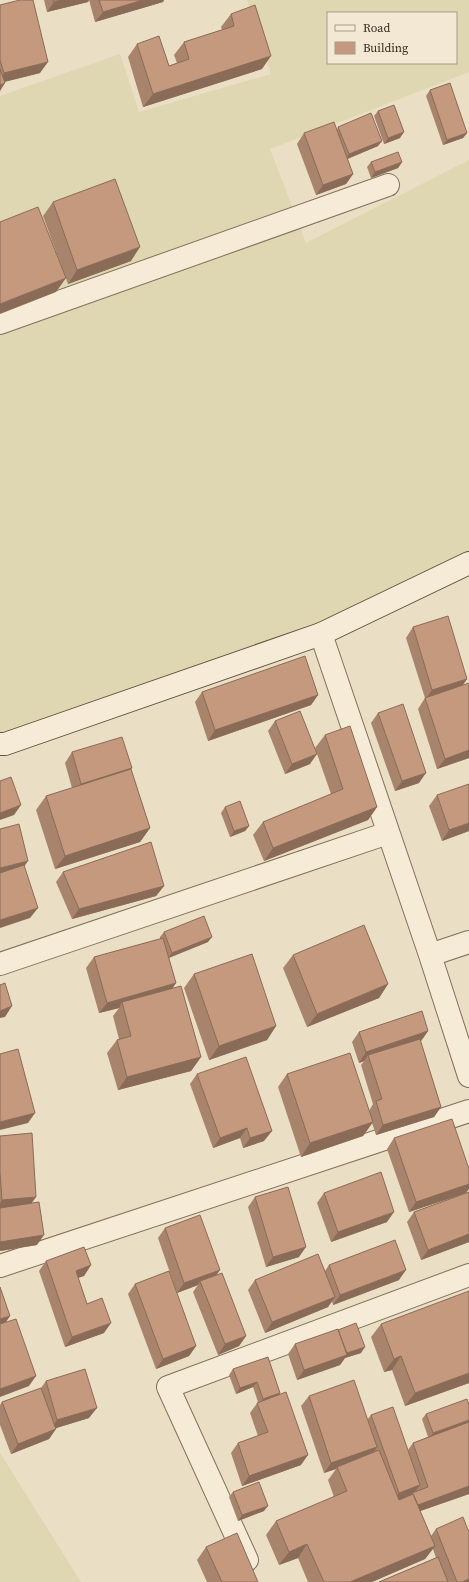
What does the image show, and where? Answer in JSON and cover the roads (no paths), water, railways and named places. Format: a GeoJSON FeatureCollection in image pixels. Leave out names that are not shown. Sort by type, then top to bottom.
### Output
{"type":"FeatureCollection","features":[{"type":"Feature","properties":{"kind":"street"},"geometry":{"type":"LineString","coordinates":[[0,323],[388,185]]}},
{"type":"Feature","properties":{"kind":"street"},"geometry":{"type":"LineString","coordinates":[[0,744],[321,634],[469,563]]}},
{"type":"Feature","properties":{"kind":"street"},"geometry":{"type":"LineString","coordinates":[[321,634],[430,955],[469,1076]]}},
{"type":"Feature","properties":{"kind":"street"},"geometry":{"type":"LineString","coordinates":[[0,964],[388,833]]}},
{"type":"Feature","properties":{"kind":"street"},"geometry":{"type":"LineString","coordinates":[[430,955],[469,942]]}},
{"type":"Feature","properties":{"kind":"street"},"geometry":{"type":"LineString","coordinates":[[0,1266],[469,1110]]}},
{"type":"Feature","properties":{"kind":"street"},"geometry":{"type":"LineString","coordinates":[[256,1580],[168,1387],[469,1275]]}}]}
